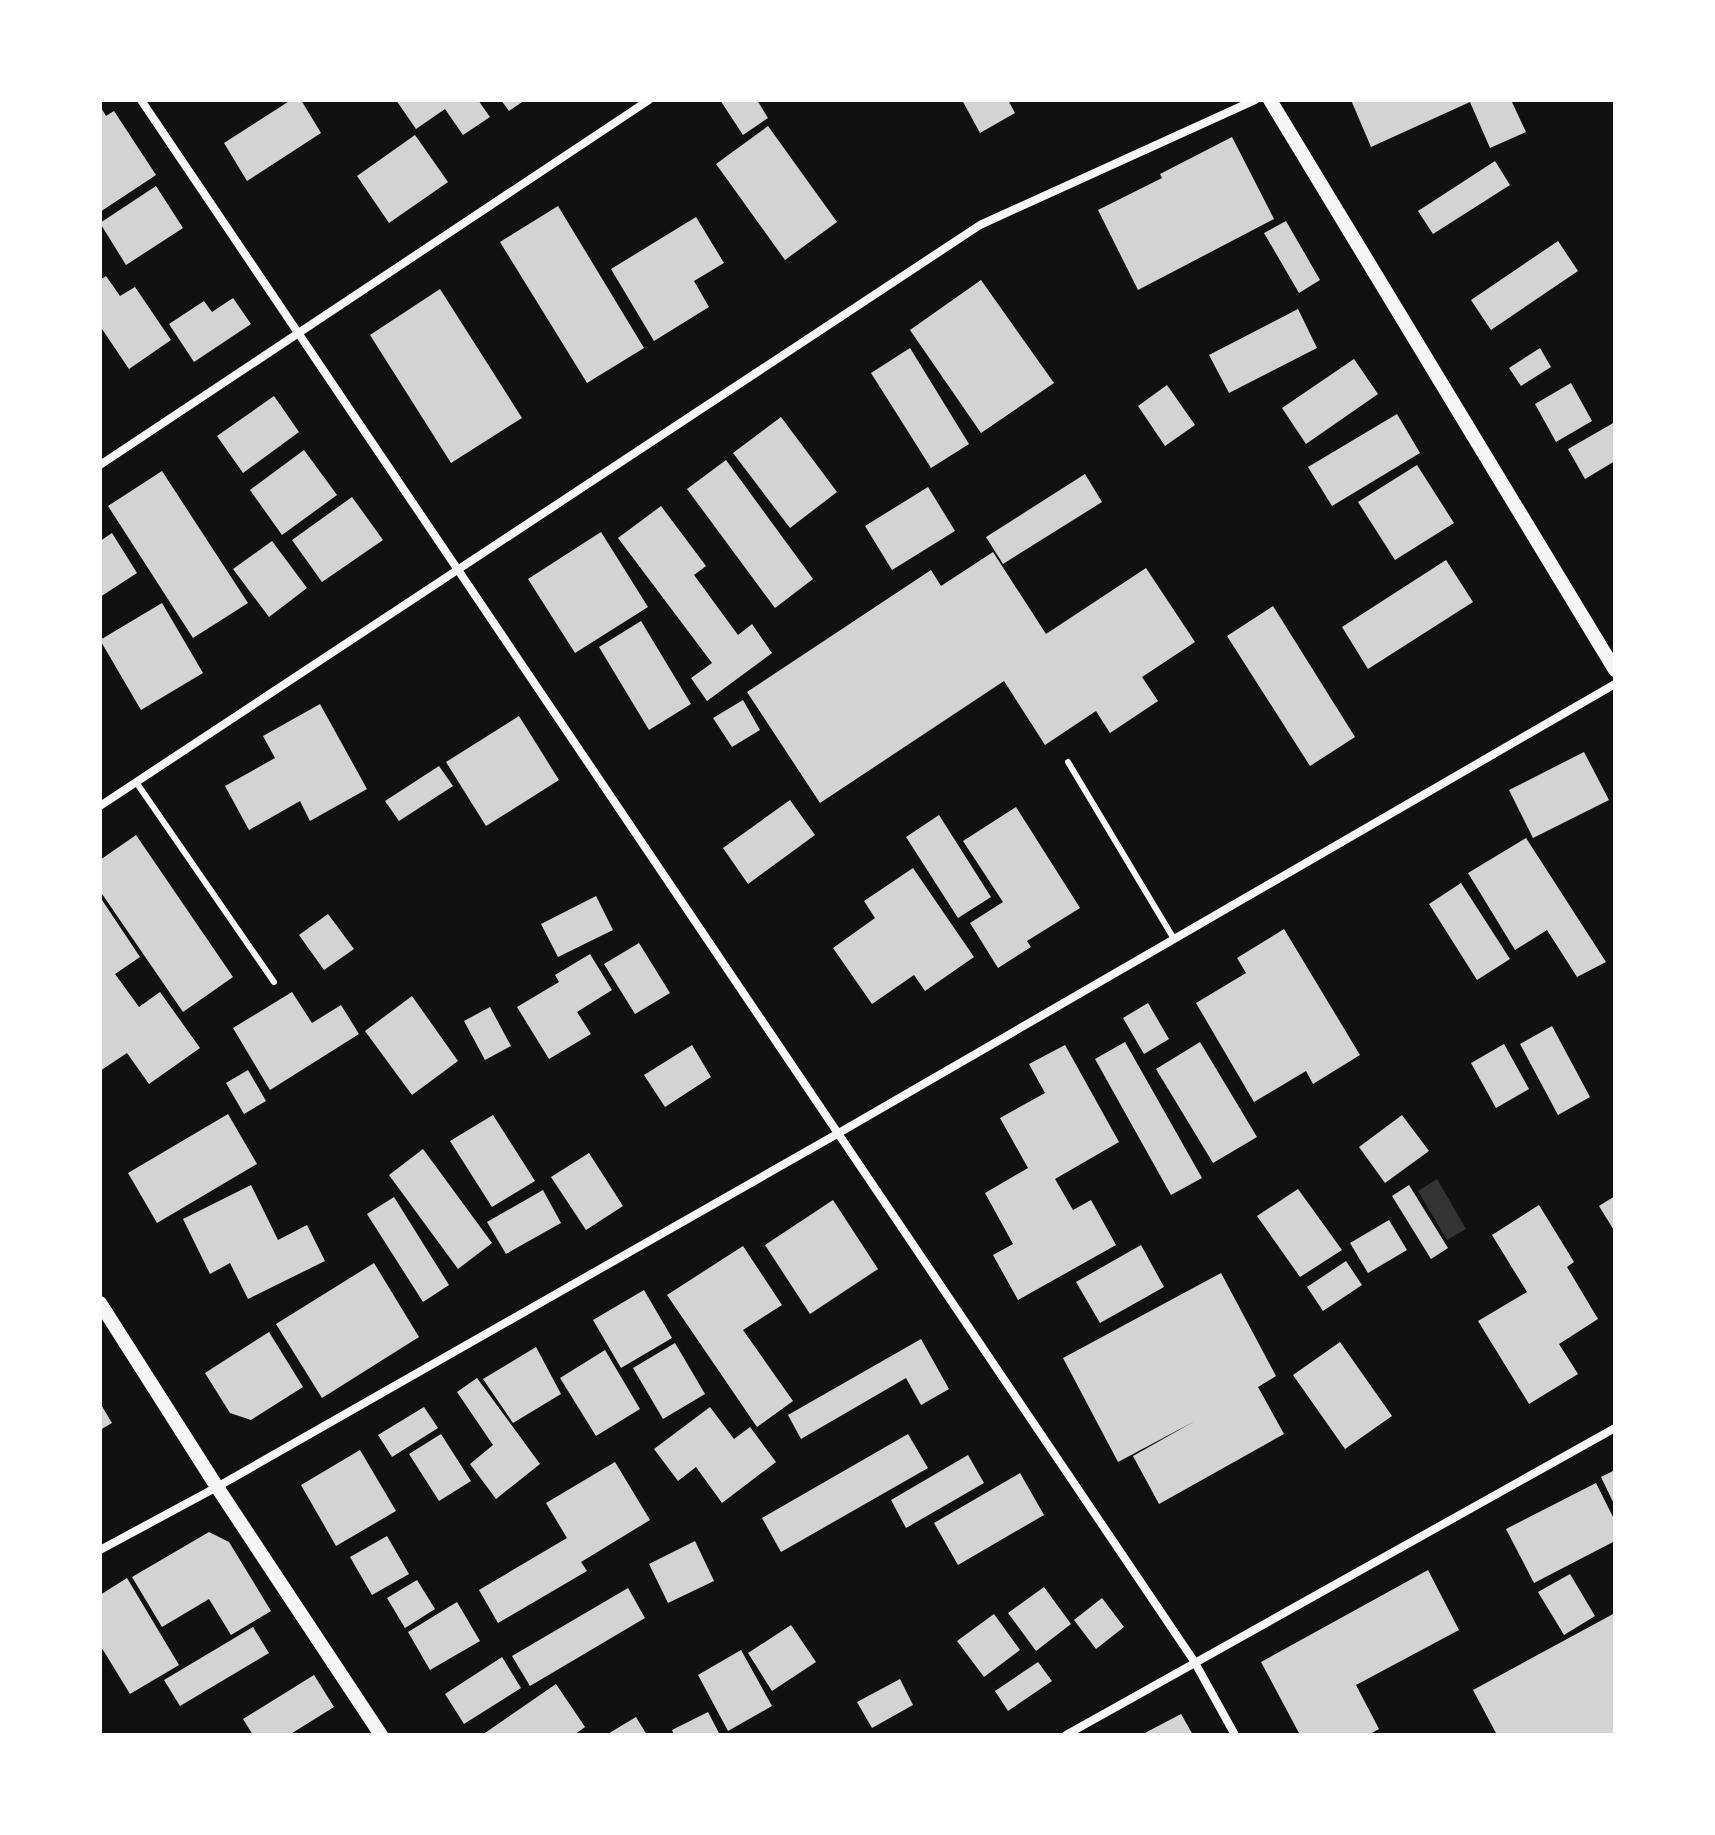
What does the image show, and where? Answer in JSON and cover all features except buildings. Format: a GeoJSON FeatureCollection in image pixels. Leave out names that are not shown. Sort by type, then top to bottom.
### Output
{"type":"FeatureCollection","features":[{"type":"Feature","properties":{"kind":"street"},"geometry":{"type":"LineString","coordinates":[[141,100],[1194,1661],[1235,1735]]}},
{"type":"Feature","properties":{"kind":"street"},"geometry":{"type":"LineString","coordinates":[[100,465],[649,100]]}},
{"type":"Feature","properties":{"kind":"street"},"geometry":{"type":"LineString","coordinates":[[100,806],[980,225],[1255,100]]}},
{"type":"Feature","properties":{"kind":"street"},"geometry":{"type":"LineString","coordinates":[[1270,100],[1615,670]]}},
{"type":"Feature","properties":{"kind":"street"},"geometry":{"type":"LineString","coordinates":[[100,1550],[217,1487],[837,1134],[1615,684]]}},
{"type":"Feature","properties":{"kind":"street"},"geometry":{"type":"LineString","coordinates":[[100,1303],[381,1735]]}},
{"type":"Feature","properties":{"kind":"street"},"geometry":{"type":"LineString","coordinates":[[1066,1735],[1615,1428]]}},
{"type":"Feature","properties":{"kind":"lane"},"geometry":{"type":"LineString","coordinates":[[1068,762],[1174,939]]}},
{"type":"Feature","properties":{"kind":"lane"},"geometry":{"type":"LineString","coordinates":[[136,782],[274,982]]}},
{"type":"Feature","properties":{"kind":"shaded area"},"geometry":{"type":"Polygon","coordinates":[[[1437,1179],[1466,1229],[1447,1240],[1418,1191],[1437,1179]]]}}]}
